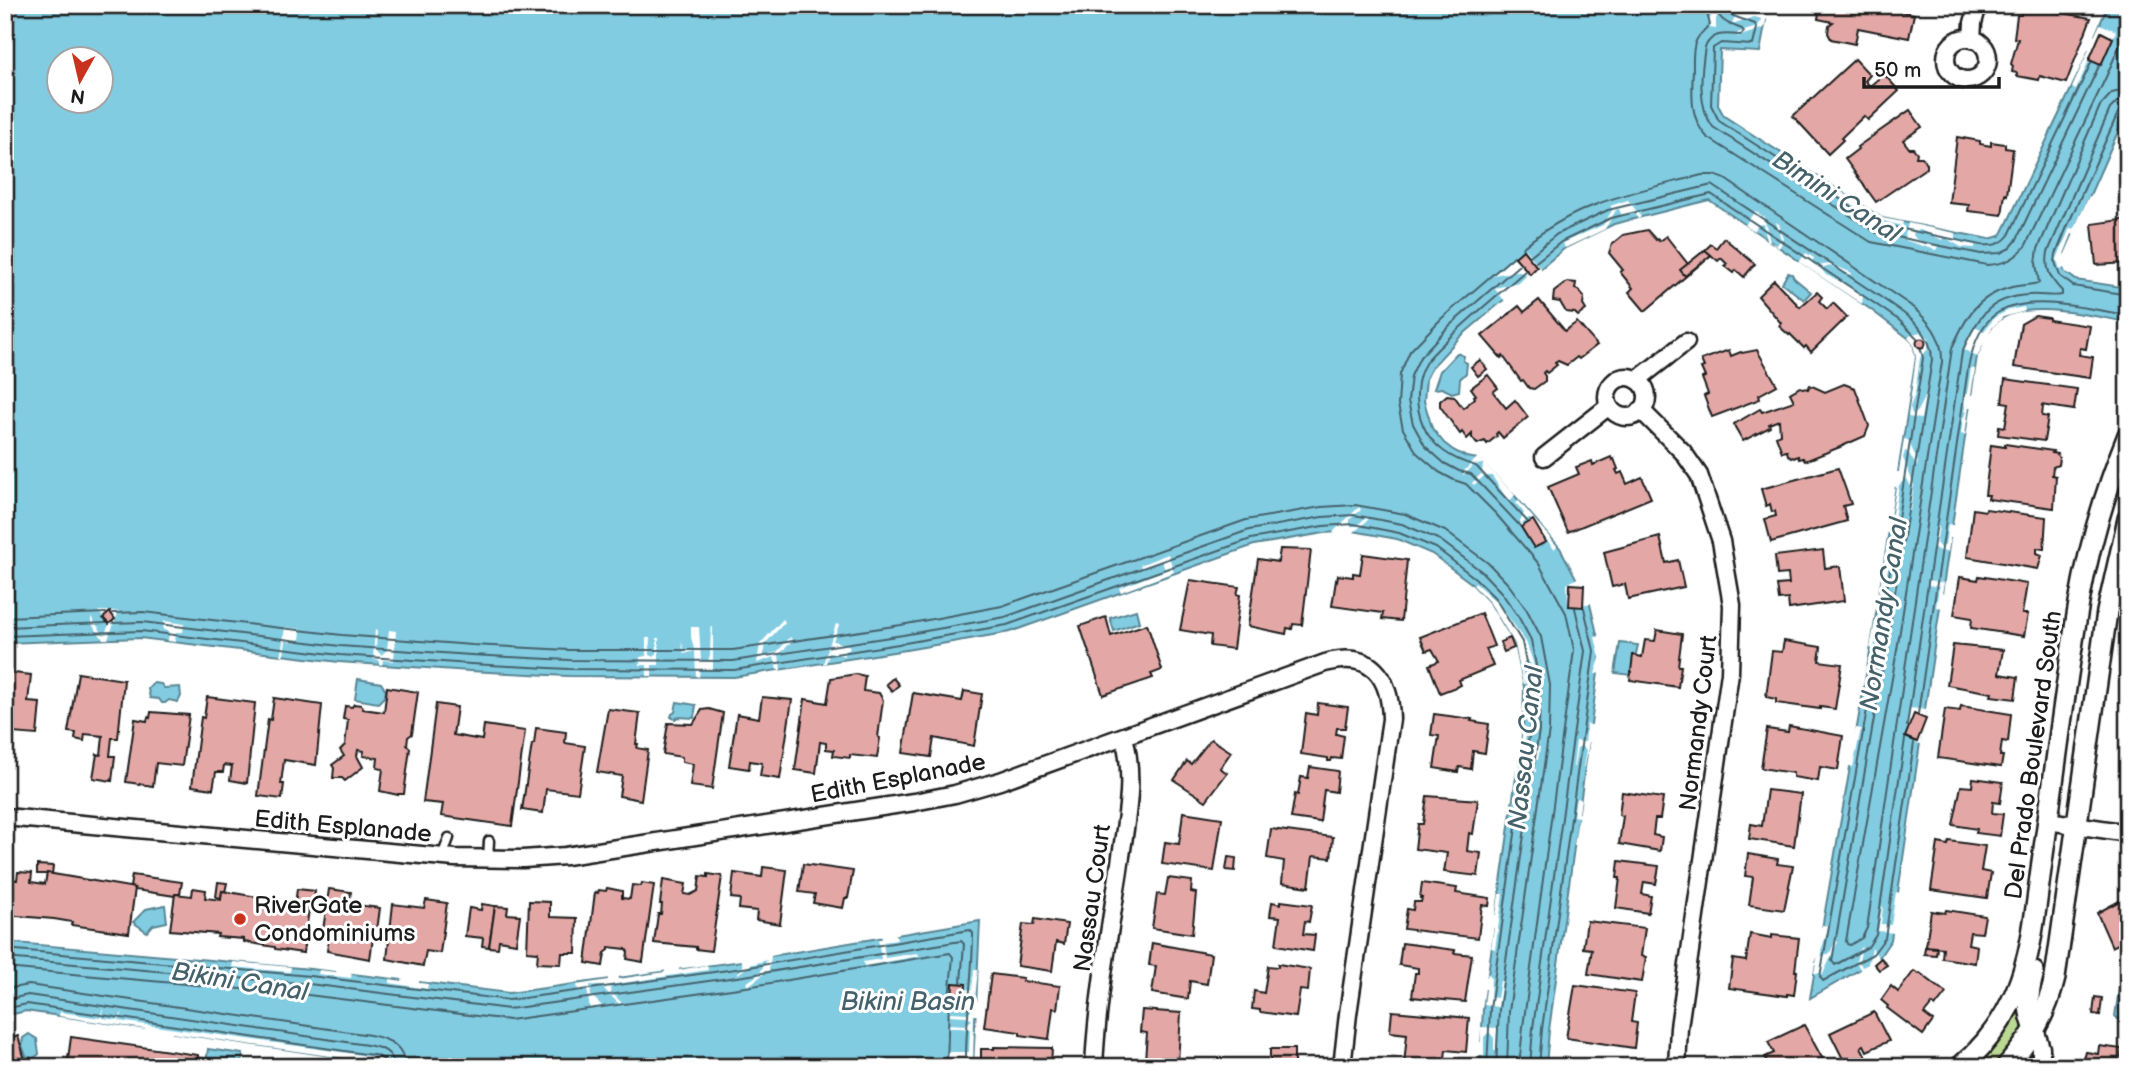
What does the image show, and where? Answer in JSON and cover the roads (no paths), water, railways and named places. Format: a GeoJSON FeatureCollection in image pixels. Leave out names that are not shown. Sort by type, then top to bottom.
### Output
{"type":"FeatureCollection","features":[{"type":"Feature","properties":{"kind":"street"},"geometry":{"type":"LineString","coordinates":[[1972,38],[1978,5]]}},
{"type":"Feature","properties":{"kind":"street"},"geometry":{"type":"LineString","coordinates":[[1972,38],[1984,47],[1987,53],[1986,67],[1978,75],[1961,79],[1950,71],[1947,64],[1948,50],[1952,44],[1972,38]]}},
{"type":"Feature","properties":{"kind":"street"},"geometry":{"type":"LineString","coordinates":[[1978,75],[1991,87]]}},
{"type":"Feature","properties":{"kind":"street"},"geometry":{"type":"LineString","coordinates":[[1637,380],[1686,342]]}},
{"type":"Feature","properties":{"kind":"street"},"geometry":{"type":"LineString","coordinates":[[1624,377],[1637,380],[1646,391],[1642,410],[1629,417],[1616,414],[1609,406],[1606,396],[1612,383],[1624,377]]}},
{"type":"Feature","properties":{"kind":"street"},"geometry":{"type":"LineString","coordinates":[[1544,457],[1609,406]]}},
{"type":"Feature","properties":{"kind":"street","name":"Normandy Court"},"geometry":{"type":"LineString","coordinates":[[1642,410],[1683,452],[1699,475],[1721,541],[1732,605],[1730,673],[1679,1027],[1676,1067]]}},
{"type":"Feature","properties":{"kind":"street","name":"Del Prado Boulevard South"},"geometry":{"type":"LineString","coordinates":[[1960,1067],[1995,1030],[2009,1007],[2029,946],[2080,600],[2101,509],[2128,435]]}},
{"type":"Feature","properties":{"kind":"street"},"geometry":{"type":"LineString","coordinates":[[2006,1067],[2046,1010],[2055,978],[2107,612],[2128,516],[2101,509]]}},
{"type":"Feature","properties":{"kind":"street","name":"Edith Esplanade"},"geometry":{"type":"LineString","coordinates":[[5,817],[442,857],[523,859],[566,856],[955,794],[1000,781],[1333,661],[1349,659],[1365,663],[1383,680],[1391,701],[1391,719],[1342,1067]]}},
{"type":"Feature","properties":{"kind":"street","name":"Nassau Court"},"geometry":{"type":"LineString","coordinates":[[1094,1067],[1129,792],[1128,754],[1124,737]]}},
{"type":"Feature","properties":{"kind":"street"},"geometry":{"type":"LineString","coordinates":[[2048,821],[2128,833]]}},
{"type":"Feature","properties":{"kind":"street"},"geometry":{"type":"LineString","coordinates":[[2039,881],[2043,918],[2039,951],[2028,993],[2028,1010],[2042,1048],[2041,1067]]}},
{"type":"Feature","properties":{"kind":"lane"},"geometry":{"type":"LineString","coordinates":[[442,857],[449,838]]}},
{"type":"Feature","properties":{"kind":"lane"},"geometry":{"type":"LineString","coordinates":[[488,859],[489,841]]}},
{"type":"Feature","properties":{"kind":"water"},"geometry":{"type":"Polygon","coordinates":[[[5,5],[1730,5],[1730,8],[1766,20],[1760,52],[1720,50],[1718,105],[1724,116],[1882,218],[1989,239],[2000,236],[2003,232],[2108,5],[2128,5],[2128,109],[2063,256],[2063,266],[2065,272],[2076,280],[2128,288],[2128,322],[2059,311],[2023,311],[2008,315],[1996,323],[1977,356],[1891,940],[1878,959],[1810,998],[1871,646],[1916,357],[1913,343],[1870,309],[1709,200],[1614,224],[1565,248],[1460,337],[1432,367],[1426,379],[1424,401],[1432,428],[1453,450],[1466,457],[1478,459],[1515,496],[1560,548],[1590,604],[1601,651],[1546,1067],[1480,1067],[1483,1009],[1523,728],[1524,687],[1515,644],[1490,603],[1471,583],[1432,554],[1397,539],[1353,531],[1254,545],[1010,632],[734,677],[568,676],[470,671],[339,662],[140,638],[5,643],[5,5]]]}},
{"type":"Feature","properties":{"kind":"water"},"geometry":{"type":"Polygon","coordinates":[[[1788,273],[1811,292],[1804,300],[1782,283],[1788,273]]]}},
{"type":"Feature","properties":{"kind":"water"},"geometry":{"type":"Polygon","coordinates":[[[1457,353],[1464,356],[1463,361],[1467,363],[1466,373],[1460,379],[1459,391],[1452,393],[1442,388],[1434,389],[1440,371],[1457,353]]]}},
{"type":"Feature","properties":{"kind":"water"},"geometry":{"type":"Polygon","coordinates":[[[1136,610],[1139,622],[1114,631],[1110,618],[1136,610]]]}},
{"type":"Feature","properties":{"kind":"water"},"geometry":{"type":"Polygon","coordinates":[[[1620,643],[1638,645],[1631,675],[1615,673],[1620,643]]]}},
{"type":"Feature","properties":{"kind":"water"},"geometry":{"type":"Polygon","coordinates":[[[358,679],[381,683],[386,691],[385,696],[378,703],[355,699],[358,679]]]}},
{"type":"Feature","properties":{"kind":"water"},"geometry":{"type":"Polygon","coordinates":[[[153,683],[161,684],[164,688],[180,687],[181,696],[178,702],[169,700],[162,703],[159,699],[150,698],[148,689],[153,683]]]}},
{"type":"Feature","properties":{"kind":"water"},"geometry":{"type":"Polygon","coordinates":[[[677,702],[696,705],[694,718],[671,717],[677,702]]]}},
{"type":"Feature","properties":{"kind":"water"},"geometry":{"type":"Polygon","coordinates":[[[165,905],[167,922],[153,925],[147,932],[133,922],[146,909],[165,905]]]}},
{"type":"Feature","properties":{"kind":"water"},"geometry":{"type":"Polygon","coordinates":[[[980,921],[973,1067],[390,1067],[26,1011],[5,1016],[5,942],[311,969],[509,993],[742,961],[980,921]]]}},
{"type":"Feature","properties":{"kind":"water"},"geometry":{"type":"Polygon","coordinates":[[[2125,961],[2128,962],[2128,1021],[2115,1016],[2125,961]]]}},
{"type":"Feature","properties":{"kind":"water"},"geometry":{"type":"Polygon","coordinates":[[[29,1034],[37,1039],[39,1054],[33,1059],[26,1056],[22,1045],[23,1038],[29,1034]]]}},
{"type":"Feature","properties":{"kind":"water"},"geometry":{"type":"Polygon","coordinates":[[[208,1049],[243,1054],[242,1067],[206,1064],[208,1049]]]}},
{"type":"Feature","properties":{"kind":"place","name":"RiverGate Condominiums"},"geometry":{"type":"Point","coordinates":[240,919]}},
{"type":"Feature","properties":{"kind":"water label","name":"Bimini Canal"},"geometry":{"type":"Point","coordinates":[1837,196]}},
{"type":"Feature","properties":{"kind":"water label","name":"Normandy Canal"},"geometry":{"type":"Point","coordinates":[1883,614]}},
{"type":"Feature","properties":{"kind":"water label","name":"Nassau Canal"},"geometry":{"type":"Point","coordinates":[1525,748]}},
{"type":"Feature","properties":{"kind":"water label","name":"Bikini Canal"},"geometry":{"type":"Point","coordinates":[240,981]}},
{"type":"Feature","properties":{"kind":"water label","name":"Bikini Basin"},"geometry":{"type":"Point","coordinates":[908,1001]}}]}
